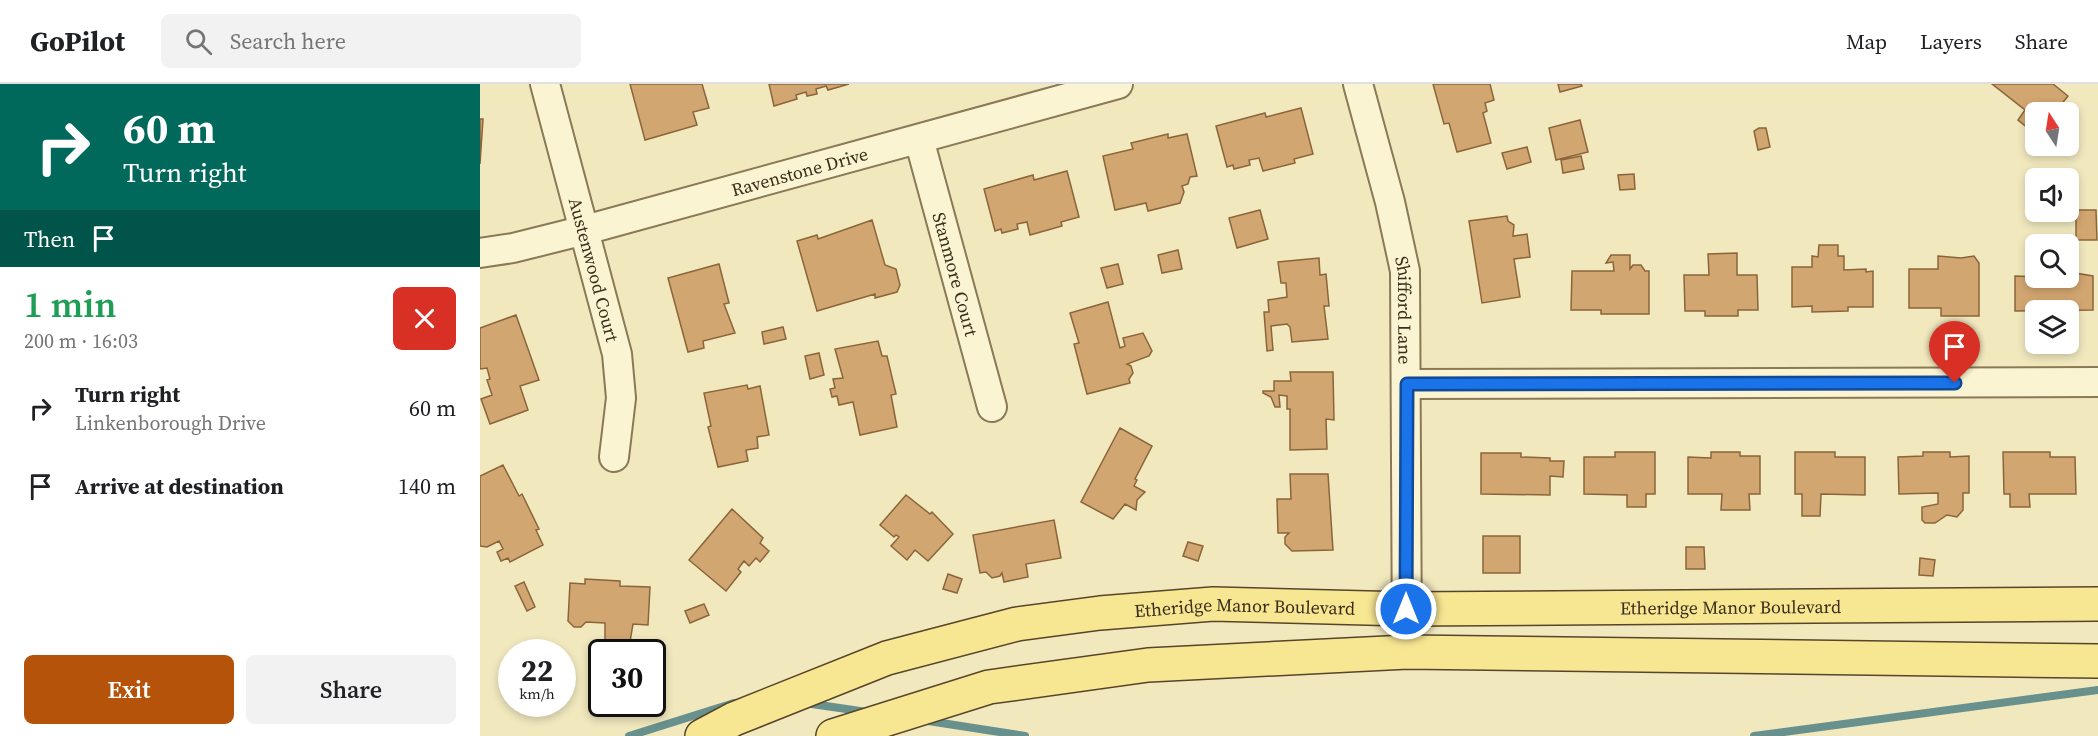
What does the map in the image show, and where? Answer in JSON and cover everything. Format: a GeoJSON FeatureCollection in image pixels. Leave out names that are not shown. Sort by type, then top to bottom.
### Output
{"type":"FeatureCollection","features":[{"type":"Feature","properties":{"kind":"main road","name":"Etheridge Manor Boulevard"},"geometry":{"type":"LineString","coordinates":[[702,736],[734,719],[887,658],[1017,624],[1213,604],[1406,609],[2098,604]]}},
{"type":"Feature","properties":{"kind":"main road"},"geometry":{"type":"LineString","coordinates":[[833,736],[988,687],[1148,665],[1407,652],[2098,661]]}},
{"type":"Feature","properties":{"kind":"street","name":"Austenwood Court"},"geometry":{"type":"LineString","coordinates":[[544,84],[617,354],[621,398],[614,457]]}},
{"type":"Feature","properties":{"kind":"street","name":"Ravenstone Drive"},"geometry":{"type":"LineString","coordinates":[[480,253],[585,230],[1118,84]]}},
{"type":"Feature","properties":{"kind":"street","name":"Shifford Lane"},"geometry":{"type":"LineString","coordinates":[[1358,84],[1390,202],[1405,272],[1407,652]]}},
{"type":"Feature","properties":{"kind":"street","name":"Stanmore Court"},"geometry":{"type":"LineString","coordinates":[[919,139],[992,407]]}},
{"type":"Feature","properties":{"kind":"street"},"geometry":{"type":"LineString","coordinates":[[1407,384],[2098,382]]}},
{"type":"Feature","properties":{"kind":"building"},"geometry":{"type":"Polygon","coordinates":[[[630,84],[702,84],[709,108],[693,112],[697,125],[645,140],[630,84]]]}},
{"type":"Feature","properties":{"kind":"building"},"geometry":{"type":"Polygon","coordinates":[[[769,84],[849,84],[828,90],[826,86],[816,89],[817,94],[807,96],[806,92],[796,95],[797,99],[774,106],[769,84]]]}},
{"type":"Feature","properties":{"kind":"building"},"geometry":{"type":"Polygon","coordinates":[[[1433,84],[1490,84],[1494,100],[1485,103],[1487,111],[1483,113],[1491,143],[1457,152],[1449,123],[1444,124],[1433,84]]]}},
{"type":"Feature","properties":{"kind":"building"},"geometry":{"type":"Polygon","coordinates":[[[1558,84],[1581,84],[1582,86],[1560,92],[1558,84]]]}},
{"type":"Feature","properties":{"kind":"building"},"geometry":{"type":"Polygon","coordinates":[[[1992,84],[2053,84],[2068,96],[2063,102],[2025,102],[2025,110],[1992,84]]]}},
{"type":"Feature","properties":{"kind":"building"},"geometry":{"type":"Polygon","coordinates":[[[1301,108],[1313,154],[1294,159],[1295,163],[1263,171],[1259,158],[1249,160],[1250,165],[1234,169],[1233,165],[1227,167],[1216,126],[1265,113],[1266,117],[1301,108]]]}},
{"type":"Feature","properties":{"kind":"building"},"geometry":{"type":"Polygon","coordinates":[[[2025,110],[2025,126],[2018,120],[2025,110]]]}},
{"type":"Feature","properties":{"kind":"building"},"geometry":{"type":"Polygon","coordinates":[[[480,119],[483,119],[480,164],[480,119]]]}},
{"type":"Feature","properties":{"kind":"building"},"geometry":{"type":"Polygon","coordinates":[[[1580,120],[1588,152],[1556,160],[1549,128],[1580,120]]]}},
{"type":"Feature","properties":{"kind":"building"},"geometry":{"type":"Polygon","coordinates":[[[1766,128],[1770,147],[1758,150],[1754,131],[1766,128]]]}},
{"type":"Feature","properties":{"kind":"building"},"geometry":{"type":"Polygon","coordinates":[[[1168,134],[1168,138],[1187,134],[1197,176],[1190,177],[1188,184],[1182,186],[1184,192],[1180,203],[1148,211],[1146,203],[1115,210],[1103,156],[1133,149],[1131,143],[1168,134]]]}},
{"type":"Feature","properties":{"kind":"building"},"geometry":{"type":"Polygon","coordinates":[[[1527,147],[1531,162],[1507,169],[1502,153],[1527,147]]]}},
{"type":"Feature","properties":{"kind":"building"},"geometry":{"type":"Polygon","coordinates":[[[1581,156],[1584,169],[1563,173],[1561,160],[1581,156]]]}},
{"type":"Feature","properties":{"kind":"building"},"geometry":{"type":"Polygon","coordinates":[[[1067,171],[1079,217],[1061,222],[1062,226],[1030,235],[1027,222],[1017,224],[1018,229],[1002,233],[1001,229],[995,231],[984,189],[1033,175],[1034,180],[1067,171]]]}},
{"type":"Feature","properties":{"kind":"building"},"geometry":{"type":"Polygon","coordinates":[[[1634,174],[1635,189],[1620,190],[1618,175],[1634,174]]]}},
{"type":"Feature","properties":{"kind":"building"},"geometry":{"type":"Polygon","coordinates":[[[1260,210],[1268,239],[1237,248],[1229,218],[1260,210]]]}},
{"type":"Feature","properties":{"kind":"building"},"geometry":{"type":"Polygon","coordinates":[[[2079,210],[2096,210],[2097,240],[2079,240],[2079,234],[2076,234],[2079,210]]]}},
{"type":"Feature","properties":{"kind":"building"},"geometry":{"type":"Polygon","coordinates":[[[1507,216],[1508,221],[1514,225],[1513,236],[1527,234],[1530,257],[1514,259],[1520,297],[1482,303],[1469,221],[1507,216]]]}},
{"type":"Feature","properties":{"kind":"building"},"geometry":{"type":"Polygon","coordinates":[[[872,220],[885,265],[896,269],[900,285],[897,292],[875,298],[875,294],[817,311],[797,241],[817,235],[818,239],[872,220]]]}},
{"type":"Feature","properties":{"kind":"building"},"geometry":{"type":"Polygon","coordinates":[[[1819,245],[1838,245],[1838,256],[1844,256],[1844,270],[1873,271],[1873,307],[1848,307],[1848,311],[1812,312],[1812,306],[1792,307],[1792,267],[1812,267],[1812,256],[1818,257],[1819,245]]]}},
{"type":"Feature","properties":{"kind":"building"},"geometry":{"type":"Polygon","coordinates":[[[1178,250],[1182,269],[1162,273],[1158,255],[1178,250]]]}},
{"type":"Feature","properties":{"kind":"building"},"geometry":{"type":"Polygon","coordinates":[[[1737,253],[1737,275],[1757,275],[1758,310],[1738,310],[1738,316],[1705,316],[1705,311],[1685,311],[1684,275],[1709,275],[1708,254],[1737,253]]]}},
{"type":"Feature","properties":{"kind":"building"},"geometry":{"type":"Polygon","coordinates":[[[1611,255],[1630,255],[1630,269],[1633,265],[1641,265],[1645,271],[1649,271],[1649,314],[1601,314],[1601,310],[1571,310],[1572,271],[1614,271],[1613,262],[1606,263],[1611,255]]]}},
{"type":"Feature","properties":{"kind":"building"},"geometry":{"type":"Polygon","coordinates":[[[1938,256],[1961,258],[1974,256],[1979,263],[1979,316],[1941,316],[1941,308],[1909,308],[1909,269],[1938,269],[1938,256]]]}},
{"type":"Feature","properties":{"kind":"building"},"geometry":{"type":"Polygon","coordinates":[[[1319,258],[1320,275],[1326,274],[1329,306],[1324,306],[1328,339],[1292,342],[1290,327],[1287,324],[1271,326],[1273,350],[1267,351],[1264,312],[1269,312],[1268,300],[1287,297],[1286,283],[1281,283],[1278,262],[1319,258]]]}},
{"type":"Feature","properties":{"kind":"building"},"geometry":{"type":"Polygon","coordinates":[[[719,264],[729,303],[724,304],[735,333],[703,341],[704,348],[688,352],[668,278],[719,264]]]}},
{"type":"Feature","properties":{"kind":"building"},"geometry":{"type":"Polygon","coordinates":[[[1118,264],[1123,284],[1107,288],[1101,268],[1118,264]]]}},
{"type":"Feature","properties":{"kind":"building"},"geometry":{"type":"Polygon","coordinates":[[[2079,274],[2093,276],[2093,310],[2079,310],[2079,300],[2025,300],[2025,311],[2015,311],[2015,276],[2025,276],[2025,288],[2079,288],[2079,274]]]}},
{"type":"Feature","properties":{"kind":"building"},"geometry":{"type":"Polygon","coordinates":[[[1108,302],[1120,348],[1125,346],[1123,338],[1143,333],[1152,351],[1149,356],[1127,364],[1131,366],[1133,373],[1129,379],[1130,383],[1087,394],[1074,344],[1079,343],[1070,313],[1108,302]]]}},
{"type":"Feature","properties":{"kind":"building"},"geometry":{"type":"Polygon","coordinates":[[[516,315],[539,380],[520,386],[528,410],[490,424],[481,399],[492,395],[487,380],[490,379],[487,368],[480,369],[480,328],[516,315]]]}},
{"type":"Feature","properties":{"kind":"building"},"geometry":{"type":"Polygon","coordinates":[[[783,327],[786,339],[764,344],[762,332],[783,327]]]}},
{"type":"Feature","properties":{"kind":"building"},"geometry":{"type":"Polygon","coordinates":[[[878,341],[882,356],[887,356],[896,394],[891,395],[897,427],[860,435],[853,402],[839,405],[837,396],[832,397],[830,389],[835,388],[833,379],[843,378],[835,349],[878,341]]]}},
{"type":"Feature","properties":{"kind":"building"},"geometry":{"type":"Polygon","coordinates":[[[819,353],[824,375],[810,379],[805,356],[819,353]]]}},
{"type":"Feature","properties":{"kind":"building"},"geometry":{"type":"Polygon","coordinates":[[[1290,372],[1333,372],[1334,420],[1326,419],[1327,449],[1290,450],[1290,409],[1287,409],[1287,396],[1279,395],[1280,407],[1275,407],[1271,397],[1263,391],[1274,391],[1274,381],[1291,381],[1290,372]]]}},
{"type":"Feature","properties":{"kind":"building"},"geometry":{"type":"Polygon","coordinates":[[[747,385],[748,389],[760,386],[769,435],[757,437],[758,448],[746,450],[748,461],[718,467],[708,427],[711,426],[704,393],[747,385]]]}},
{"type":"Feature","properties":{"kind":"building"},"geometry":{"type":"Polygon","coordinates":[[[1120,428],[1152,446],[1135,479],[1137,480],[1134,486],[1145,492],[1137,500],[1136,510],[1125,504],[1113,519],[1081,502],[1120,428]]]}},
{"type":"Feature","properties":{"kind":"building"},"geometry":{"type":"Polygon","coordinates":[[[1615,452],[1655,452],[1655,494],[1646,494],[1646,507],[1627,507],[1627,495],[1584,494],[1584,457],[1615,457],[1615,452]]]}},
{"type":"Feature","properties":{"kind":"building"},"geometry":{"type":"Polygon","coordinates":[[[1711,452],[1740,452],[1740,456],[1760,456],[1760,494],[1749,494],[1750,510],[1721,510],[1722,494],[1688,494],[1688,457],[1711,458],[1711,452]]]}},
{"type":"Feature","properties":{"kind":"building"},"geometry":{"type":"Polygon","coordinates":[[[1795,452],[1835,452],[1835,457],[1865,457],[1865,495],[1821,494],[1820,516],[1802,516],[1802,494],[1795,494],[1795,452]]]}},
{"type":"Feature","properties":{"kind":"building"},"geometry":{"type":"Polygon","coordinates":[[[1923,452],[1950,452],[1950,457],[1969,456],[1969,493],[1963,493],[1963,510],[1957,517],[1947,515],[1935,523],[1925,523],[1922,520],[1922,507],[1938,504],[1938,493],[1899,494],[1898,457],[1923,456],[1923,452]]]}},
{"type":"Feature","properties":{"kind":"building"},"geometry":{"type":"Polygon","coordinates":[[[2003,452],[2050,452],[2050,457],[2075,457],[2076,494],[2029,494],[2030,507],[2010,507],[2010,494],[2004,494],[2003,452]]]}},
{"type":"Feature","properties":{"kind":"building"},"geometry":{"type":"Polygon","coordinates":[[[1481,453],[1521,453],[1521,457],[1564,461],[1563,477],[1550,476],[1550,495],[1481,494],[1481,453]]]}},
{"type":"Feature","properties":{"kind":"building"},"geometry":{"type":"Polygon","coordinates":[[[503,465],[519,496],[522,494],[539,529],[536,530],[543,545],[510,562],[508,558],[501,561],[497,552],[503,549],[499,541],[487,547],[480,546],[480,476],[503,465]]]}},
{"type":"Feature","properties":{"kind":"building"},"geometry":{"type":"Polygon","coordinates":[[[1290,474],[1328,474],[1333,550],[1292,551],[1285,544],[1285,537],[1289,533],[1278,533],[1277,499],[1291,499],[1290,474]]]}},
{"type":"Feature","properties":{"kind":"building"},"geometry":{"type":"Polygon","coordinates":[[[906,495],[930,514],[932,512],[953,534],[928,561],[915,550],[907,560],[891,546],[899,537],[896,535],[894,537],[880,525],[906,495]]]}},
{"type":"Feature","properties":{"kind":"building"},"geometry":{"type":"Polygon","coordinates":[[[732,509],[763,538],[760,543],[769,551],[760,562],[756,558],[749,566],[744,561],[738,569],[741,572],[726,591],[689,560],[732,509]]]}},
{"type":"Feature","properties":{"kind":"building"},"geometry":{"type":"Polygon","coordinates":[[[1054,520],[1061,558],[1026,564],[1028,577],[1004,582],[1002,573],[992,578],[986,572],[980,573],[973,535],[1054,520]]]}},
{"type":"Feature","properties":{"kind":"building"},"geometry":{"type":"Polygon","coordinates":[[[1483,536],[1520,536],[1520,573],[1483,573],[1483,536]]]}},
{"type":"Feature","properties":{"kind":"building"},"geometry":{"type":"Polygon","coordinates":[[[1188,542],[1203,546],[1198,561],[1183,556],[1188,542]]]}},
{"type":"Feature","properties":{"kind":"building"},"geometry":{"type":"Polygon","coordinates":[[[1686,547],[1704,547],[1705,569],[1686,569],[1686,547]]]}},
{"type":"Feature","properties":{"kind":"building"},"geometry":{"type":"Polygon","coordinates":[[[1920,558],[1935,560],[1933,576],[1919,575],[1920,558]]]}},
{"type":"Feature","properties":{"kind":"building"},"geometry":{"type":"Polygon","coordinates":[[[948,574],[962,579],[957,593],[943,589],[948,574]]]}},
{"type":"Feature","properties":{"kind":"building"},"geometry":{"type":"Polygon","coordinates":[[[585,579],[620,581],[620,586],[650,587],[648,625],[633,624],[630,639],[605,639],[605,623],[586,622],[581,627],[574,627],[568,621],[570,583],[585,584],[585,579]]]}},
{"type":"Feature","properties":{"kind":"building"},"geometry":{"type":"Polygon","coordinates":[[[524,582],[535,607],[527,611],[515,586],[524,582]]]}},
{"type":"Feature","properties":{"kind":"building"},"geometry":{"type":"Polygon","coordinates":[[[704,604],[709,615],[690,623],[685,611],[704,604]]]}},
{"type":"Feature","properties":{"kind":"waterway"},"geometry":{"type":"LineString","coordinates":[[1754,736],[2098,690]]}},
{"type":"Feature","properties":{"kind":"waterway"},"geometry":{"type":"LineString","coordinates":[[629,736],[734,703]]}},
{"type":"Feature","properties":{"kind":"waterway"},"geometry":{"type":"LineString","coordinates":[[805,703],[867,712]]}},
{"type":"Feature","properties":{"kind":"waterway"},"geometry":{"type":"LineString","coordinates":[[922,720],[1025,736]]}},
{"type":"Feature","properties":{"kind":"route"},"geometry":{"type":"LineString","coordinates":[[1406,609],[1407,384],[1955,383]]}}]}
